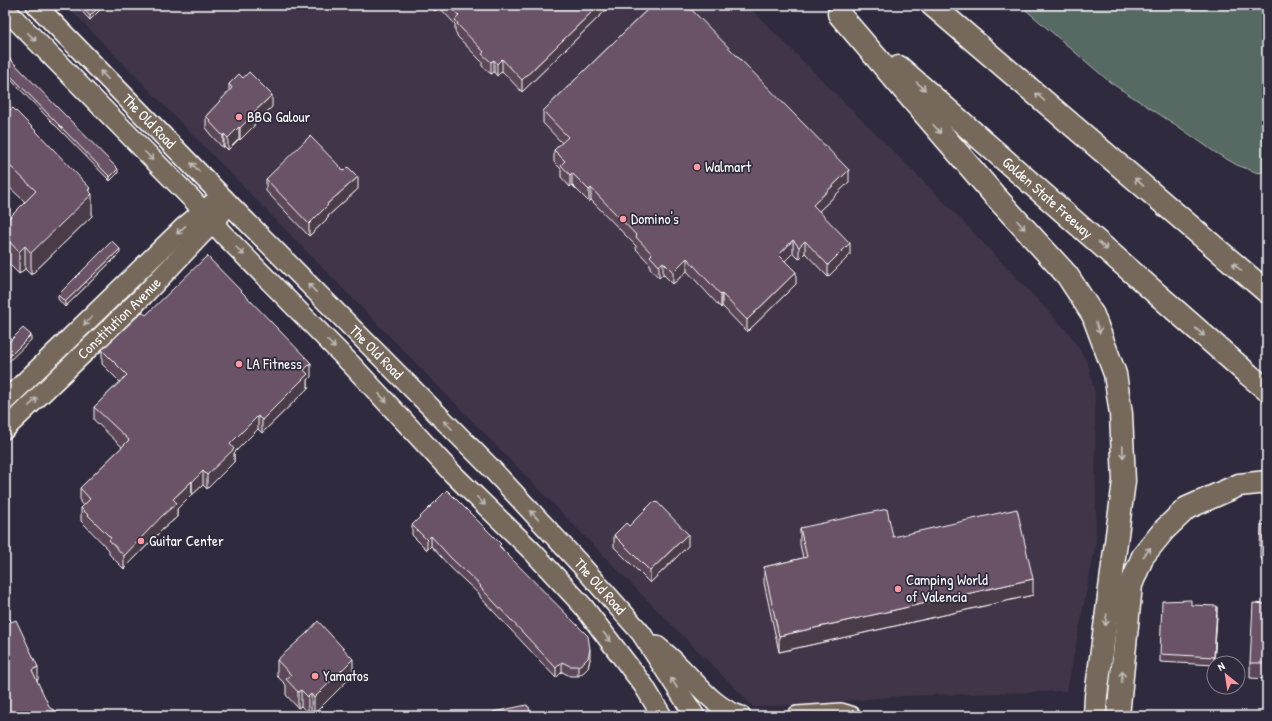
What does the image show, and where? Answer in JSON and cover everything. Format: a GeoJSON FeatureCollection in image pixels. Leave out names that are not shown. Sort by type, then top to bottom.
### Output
{"type":"FeatureCollection","features":[{"type":"Feature","properties":{"kind":"highway"},"geometry":{"type":"LineString","coordinates":[[932,5],[1267,292]]}},
{"type":"Feature","properties":{"kind":"highway"},"geometry":{"type":"LineString","coordinates":[[834,10],[995,196],[1067,276],[1093,315],[1115,374],[1121,414],[1124,481],[1097,688],[1095,716]]}},
{"type":"Feature","properties":{"kind":"highway","name":"Golden State Freeway"},"geometry":{"type":"LineString","coordinates":[[834,10],[1267,390]]}},
{"type":"Feature","properties":{"kind":"highway"},"geometry":{"type":"LineString","coordinates":[[1118,716],[1131,585],[1143,556],[1164,530],[1187,508],[1239,485],[1267,482]]}},
{"type":"Feature","properties":{"kind":"main road","name":"The Old Road"},"geometry":{"type":"LineString","coordinates":[[36,5],[488,465],[580,564],[641,633],[695,716]]}},
{"type":"Feature","properties":{"kind":"main road","name":"The Old Road"},"geometry":{"type":"LineString","coordinates":[[5,9],[351,364],[454,474],[532,551],[583,606],[644,686],[662,716]]}},
{"type":"Feature","properties":{"kind":"main road","name":"Constitution Avenue"},"geometry":{"type":"LineString","coordinates":[[5,429],[144,294],[208,217],[226,200]]}},
{"type":"Feature","properties":{"kind":"main road","name":"Constitution Avenue"},"geometry":{"type":"LineString","coordinates":[[5,401],[184,227],[208,217]]}},
{"type":"Feature","properties":{"kind":"main road"},"geometry":{"type":"LineString","coordinates":[[641,633],[678,664],[714,702],[741,716]]}},
{"type":"Feature","properties":{"kind":"main road"},"geometry":{"type":"LineString","coordinates":[[798,716],[841,713],[851,716]]}},
{"type":"Feature","properties":{"kind":"shaded area"},"geometry":{"type":"Polygon","coordinates":[[[66,5],[747,5],[950,208],[1069,333],[1088,363],[1095,393],[1096,542],[1067,691],[903,696],[813,704],[754,707],[646,599],[66,5]]]}},
{"type":"Feature","properties":{"kind":"green space"},"geometry":{"type":"Polygon","coordinates":[[[1020,5],[1267,5],[1267,171],[1258,173],[1237,165],[1216,153],[1111,83],[1020,5]]]}},
{"type":"Feature","properties":{"kind":"building"},"geometry":{"type":"Polygon","coordinates":[[[80,5],[101,5],[90,16],[80,5]]]}},
{"type":"Feature","properties":{"kind":"building"},"geometry":{"type":"Polygon","coordinates":[[[449,5],[599,5],[522,80],[502,59],[497,64],[494,60],[491,62],[482,54],[484,52],[457,24],[458,23],[455,20],[459,16],[449,5]]]}},
{"type":"Feature","properties":{"kind":"building","name":"Walmart"},"geometry":{"type":"Polygon","coordinates":[[[652,5],[687,5],[849,170],[813,205],[850,243],[828,265],[805,241],[799,247],[793,240],[779,255],[796,272],[747,320],[722,294],[721,295],[687,258],[673,272],[663,262],[659,266],[650,256],[652,254],[636,237],[637,236],[591,188],[589,190],[572,173],[570,175],[561,165],[565,161],[554,150],[568,137],[543,111],[652,5]]]}},
{"type":"Feature","properties":{"kind":"building"},"geometry":{"type":"Polygon","coordinates":[[[5,54],[118,169],[110,177],[5,70],[5,54]]]}},
{"type":"Feature","properties":{"kind":"building","name":"BBQ Galour"},"geometry":{"type":"Polygon","coordinates":[[[249,72],[272,95],[240,128],[239,127],[228,138],[224,134],[223,136],[206,116],[232,88],[229,84],[239,74],[243,78],[249,72]]]}},
{"type":"Feature","properties":{"kind":"building"},"geometry":{"type":"Polygon","coordinates":[[[6,106],[10,110],[13,108],[35,130],[90,188],[88,190],[92,194],[31,253],[25,246],[19,252],[8,240],[10,239],[5,233],[5,228],[7,226],[5,225],[5,222],[36,191],[7,163],[5,165],[6,106]]]}},
{"type":"Feature","properties":{"kind":"building"},"geometry":{"type":"Polygon","coordinates":[[[310,136],[344,171],[348,167],[358,177],[327,204],[328,205],[309,224],[266,179],[310,136]]]}},
{"type":"Feature","properties":{"kind":"building"},"geometry":{"type":"Polygon","coordinates":[[[112,241],[120,249],[65,302],[58,295],[112,241]]]}},
{"type":"Feature","properties":{"kind":"building"},"geometry":{"type":"Polygon","coordinates":[[[207,256],[311,363],[304,370],[308,374],[262,420],[258,416],[230,444],[234,449],[207,475],[203,471],[173,499],[177,503],[162,516],[124,556],[109,540],[111,538],[81,508],[90,499],[80,488],[129,440],[94,407],[127,375],[102,350],[142,312],[146,315],[207,256]]]}},
{"type":"Feature","properties":{"kind":"building"},"geometry":{"type":"Polygon","coordinates":[[[23,328],[31,335],[5,361],[5,346],[23,328]]]}},
{"type":"Feature","properties":{"kind":"building"},"geometry":{"type":"Polygon","coordinates":[[[447,490],[501,544],[499,546],[588,636],[590,649],[588,658],[583,663],[578,666],[570,666],[562,662],[556,668],[480,587],[481,586],[451,558],[431,536],[427,540],[412,525],[447,490]]]}},
{"type":"Feature","properties":{"kind":"building"},"geometry":{"type":"Polygon","coordinates":[[[654,501],[656,503],[657,502],[688,534],[650,571],[614,535],[626,523],[629,526],[654,501]]]}},
{"type":"Feature","properties":{"kind":"building","name":"Camping World of Valencia"},"geometry":{"type":"Polygon","coordinates":[[[887,509],[893,537],[1017,509],[1033,579],[779,636],[764,567],[807,557],[800,528],[887,509]]]}},
{"type":"Feature","properties":{"kind":"building"},"geometry":{"type":"Polygon","coordinates":[[[1267,524],[1267,548],[1260,546],[1261,525],[1267,524]]]}},
{"type":"Feature","properties":{"kind":"building"},"geometry":{"type":"Polygon","coordinates":[[[1191,600],[1191,605],[1217,606],[1214,655],[1206,655],[1206,657],[1160,654],[1162,601],[1191,600]]]}},
{"type":"Feature","properties":{"kind":"building"},"geometry":{"type":"Polygon","coordinates":[[[1253,603],[1267,604],[1267,663],[1250,663],[1253,603]]]}},
{"type":"Feature","properties":{"kind":"building"},"geometry":{"type":"Polygon","coordinates":[[[5,608],[11,622],[16,620],[38,667],[32,670],[50,708],[62,716],[5,716],[5,608]]]}},
{"type":"Feature","properties":{"kind":"building","name":"Yamatos"},"geometry":{"type":"Polygon","coordinates":[[[318,621],[353,659],[314,698],[311,694],[308,697],[301,690],[298,692],[286,679],[291,675],[277,660],[318,621]]]}},
{"type":"Feature","properties":{"kind":"building"},"geometry":{"type":"Polygon","coordinates":[[[527,705],[531,716],[494,716],[493,712],[527,705]]]}},
{"type":"Feature","properties":{"kind":"place","name":"BBQ Galour"},"geometry":{"type":"Point","coordinates":[239,117]}},
{"type":"Feature","properties":{"kind":"place","name":"Walmart"},"geometry":{"type":"Point","coordinates":[697,167]}},
{"type":"Feature","properties":{"kind":"place","name":"Domino's"},"geometry":{"type":"Point","coordinates":[623,219]}},
{"type":"Feature","properties":{"kind":"place","name":"LA Fitness"},"geometry":{"type":"Point","coordinates":[239,364]}},
{"type":"Feature","properties":{"kind":"place","name":"Guitar Center"},"geometry":{"type":"Point","coordinates":[141,541]}},
{"type":"Feature","properties":{"kind":"place","name":"Camping World of Valencia"},"geometry":{"type":"Point","coordinates":[898,589]}},
{"type":"Feature","properties":{"kind":"place","name":"Yamatos"},"geometry":{"type":"Point","coordinates":[315,676]}}]}
